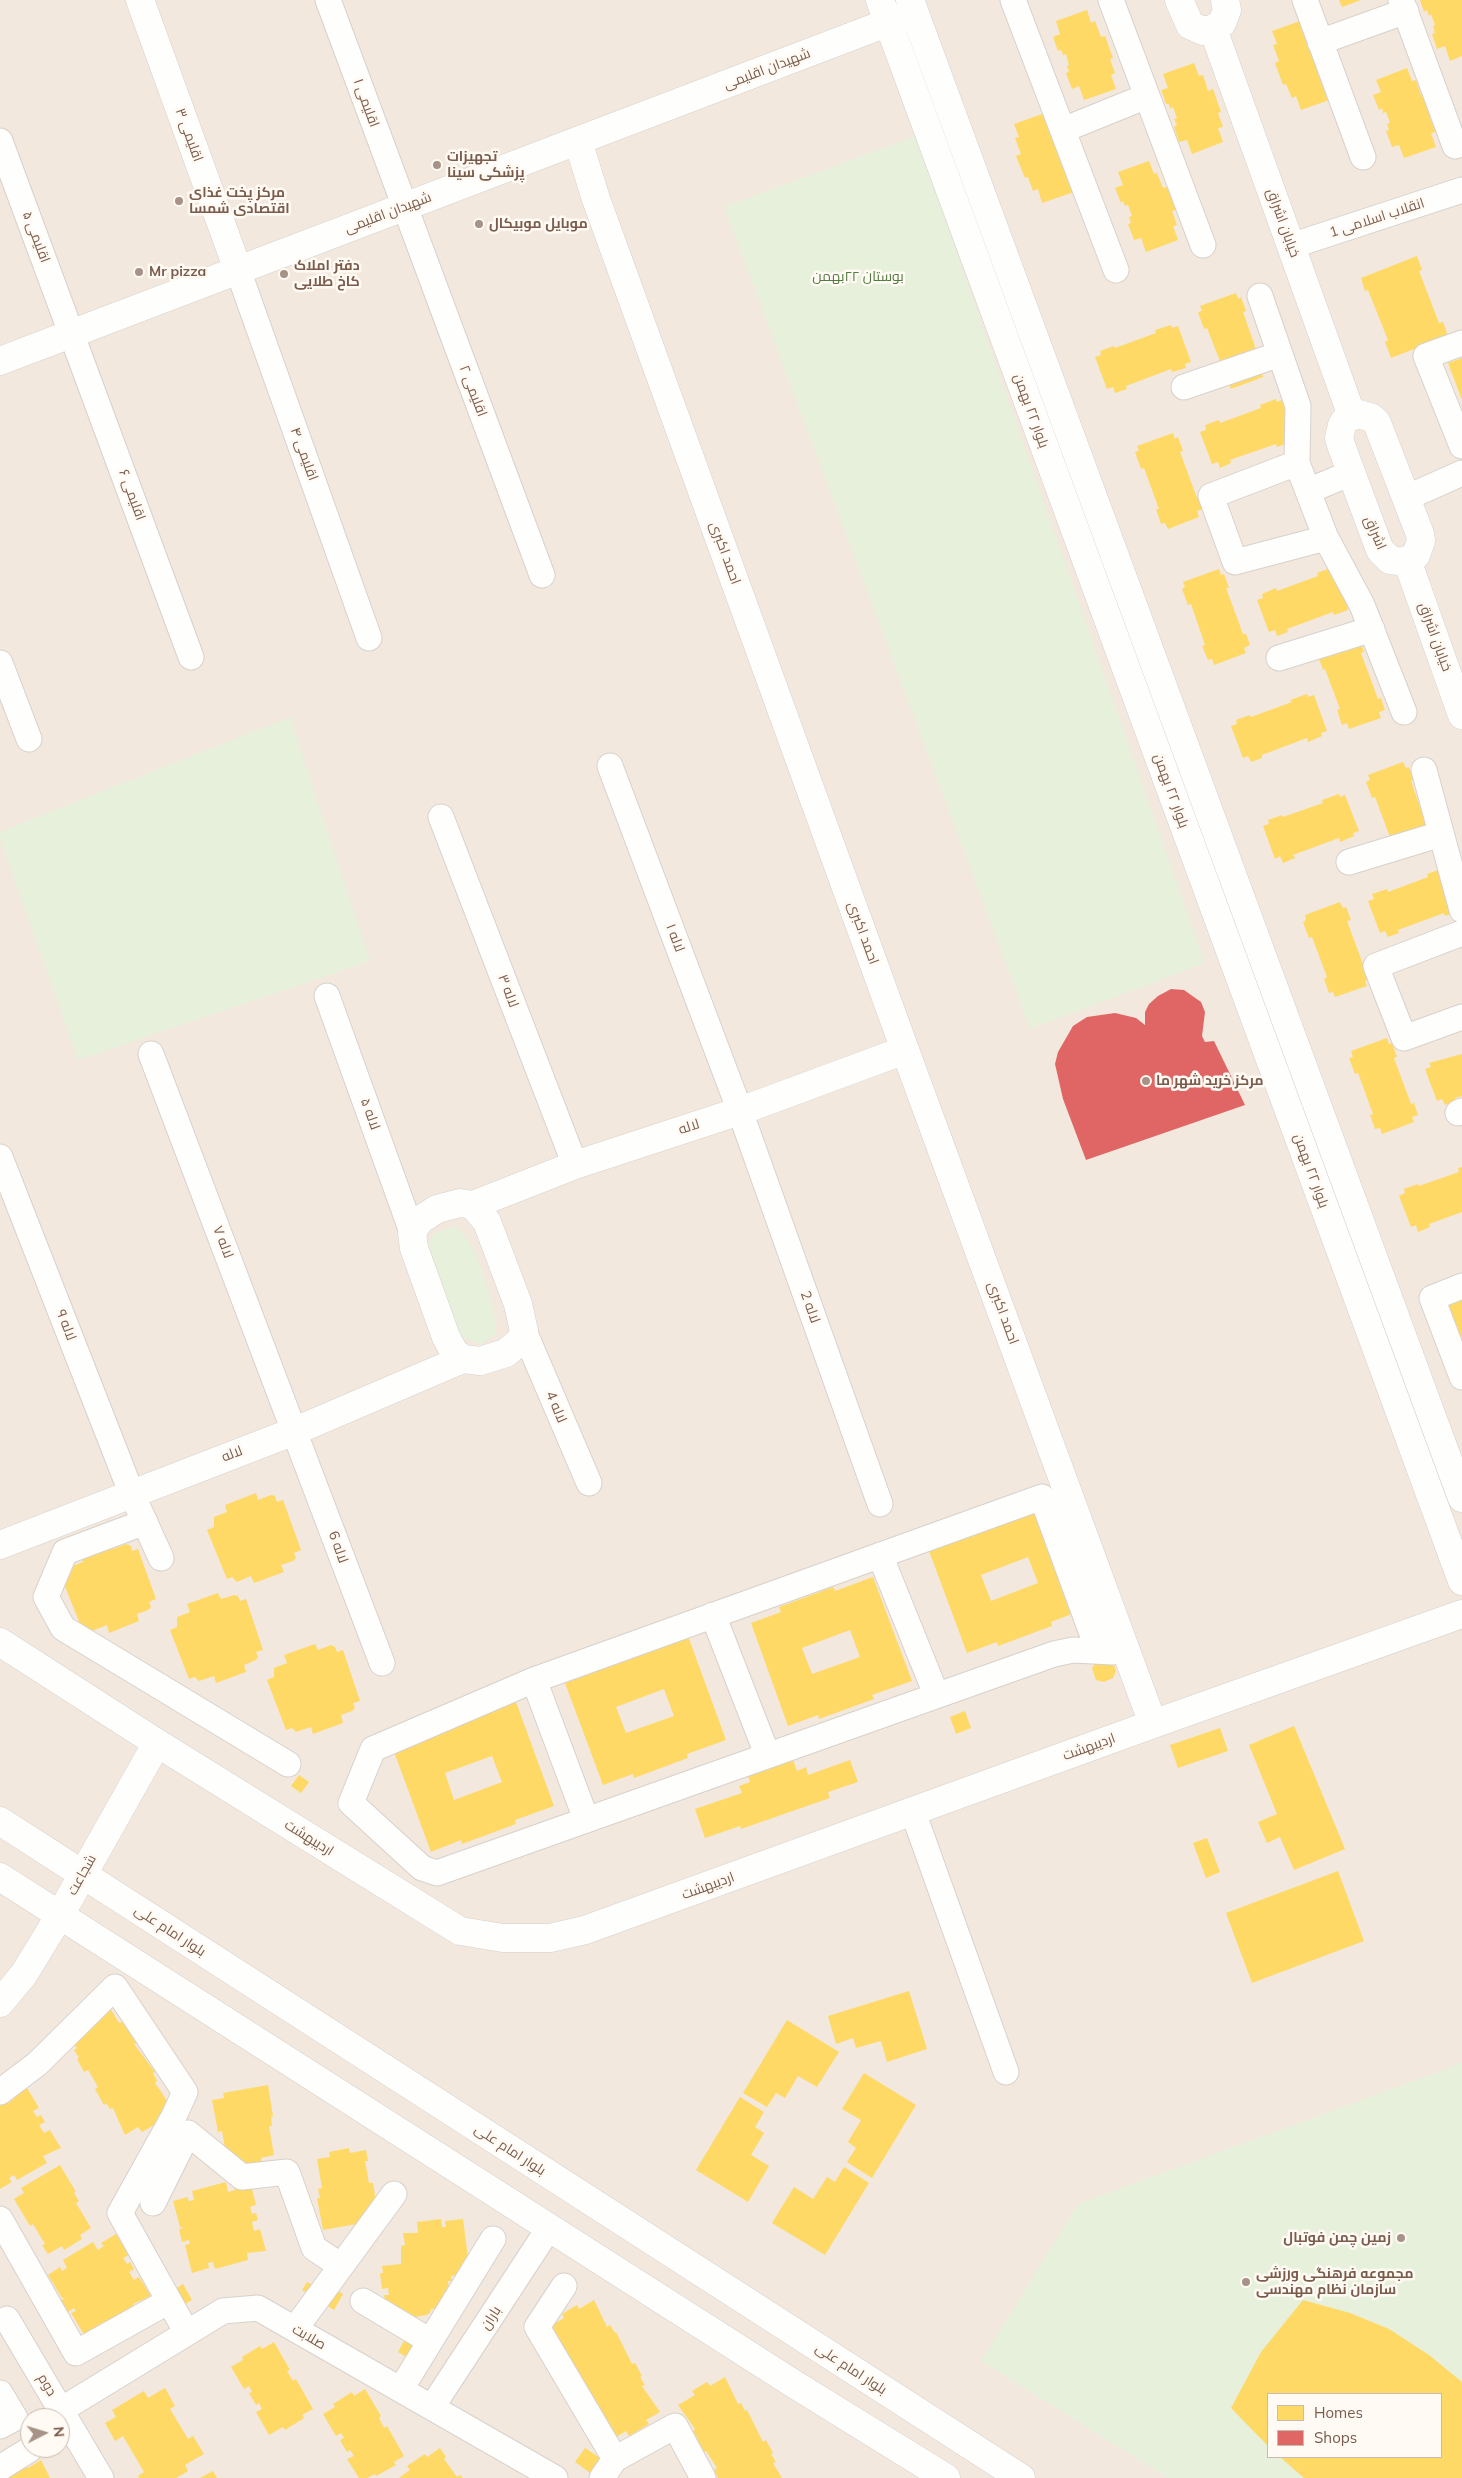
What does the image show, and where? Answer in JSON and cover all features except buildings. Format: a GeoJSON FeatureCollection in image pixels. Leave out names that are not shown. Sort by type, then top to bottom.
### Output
{"type":"FeatureCollection","features":[{"type":"Feature","properties":{"kind":"street","name":"اقلیمی ۳"},"geometry":{"type":"LineString","coordinates":[[140,0],[238,270]]}},
{"type":"Feature","properties":{"kind":"street","name":"اقلیمی ۱"},"geometry":{"type":"LineString","coordinates":[[328,0],[404,207]]}},
{"type":"Feature","properties":{"kind":"street"},"geometry":{"type":"LineString","coordinates":[[1013,0],[1116,270]]}},
{"type":"Feature","properties":{"kind":"street"},"geometry":{"type":"LineString","coordinates":[[1111,0],[1203,245]]}},
{"type":"Feature","properties":{"kind":"street"},"geometry":{"type":"LineString","coordinates":[[1179,0],[1190,25],[1203,31],[1214,29],[1226,17],[1225,0]]}},
{"type":"Feature","properties":{"kind":"street"},"geometry":{"type":"LineString","coordinates":[[1305,0],[1364,157]]}},
{"type":"Feature","properties":{"kind":"street","name":"شهیدان اقلیمی"},"geometry":{"type":"LineString","coordinates":[[0,361],[578,141],[884,12],[912,6]]}},
{"type":"Feature","properties":{"kind":"street","name":"بلوار ۲۲ بهمن"},"geometry":{"type":"LineString","coordinates":[[912,6],[1462,1498]]}},
{"type":"Feature","properties":{"kind":"street"},"geometry":{"type":"LineString","coordinates":[[1320,42],[1404,6],[1455,146]]}},
{"type":"Feature","properties":{"kind":"street","name":"بلوار ۲۲ بهمن"},"geometry":{"type":"LineString","coordinates":[[884,12],[1462,1582]]}},
{"type":"Feature","properties":{"kind":"street","name":"خیابان اشراق"},"geometry":{"type":"LineString","coordinates":[[1214,29],[1352,416]]}},
{"type":"Feature","properties":{"kind":"street"},"geometry":{"type":"LineString","coordinates":[[1063,130],[1147,96]]}},
{"type":"Feature","properties":{"kind":"street","name":"اقلیمی ۵"},"geometry":{"type":"LineString","coordinates":[[0,141],[72,333]]}},
{"type":"Feature","properties":{"kind":"street","name":"احمد اکبری"},"geometry":{"type":"LineString","coordinates":[[578,141],[596,199],[905,1050],[1153,1724]]}},
{"type":"Feature","properties":{"kind":"street","name":"انقلاب اسلامی 1"},"geometry":{"type":"LineString","coordinates":[[1291,246],[1462,190]]}},
{"type":"Feature","properties":{"kind":"street","name":"اقلیمی ۲"},"geometry":{"type":"LineString","coordinates":[[404,207],[542,575]]}},
{"type":"Feature","properties":{"kind":"street","name":"اقلیمی ۴"},"geometry":{"type":"LineString","coordinates":[[238,270],[369,638]]}},
{"type":"Feature","properties":{"kind":"street"},"geometry":{"type":"LineString","coordinates":[[1260,296],[1298,406],[1297,463],[1326,538],[1362,605],[1404,712]]}},
{"type":"Feature","properties":{"kind":"street","name":"اقلیمی ۶"},"geometry":{"type":"LineString","coordinates":[[72,333],[191,657]]}},
{"type":"Feature","properties":{"kind":"street"},"geometry":{"type":"LineString","coordinates":[[1462,343],[1426,356],[1462,446]]}},
{"type":"Feature","properties":{"kind":"street"},"geometry":{"type":"LineString","coordinates":[[1184,387],[1280,354]]}},
{"type":"Feature","properties":{"kind":"street"},"geometry":{"type":"LineString","coordinates":[[1352,416],[1366,415],[1377,423],[1406,498],[1421,541],[1416,555],[1407,560]]}},
{"type":"Feature","properties":{"kind":"street","name":"اشراق"},"geometry":{"type":"LineString","coordinates":[[1352,416],[1342,425],[1339,438],[1380,550],[1390,560],[1397,562],[1407,560]]}},
{"type":"Feature","properties":{"kind":"street"},"geometry":{"type":"LineString","coordinates":[[1297,463],[1210,496],[1235,562],[1326,538]]}},
{"type":"Feature","properties":{"kind":"street"},"geometry":{"type":"LineString","coordinates":[[1308,491],[1351,473]]}},
{"type":"Feature","properties":{"kind":"street"},"geometry":{"type":"LineString","coordinates":[[1406,498],[1462,473]]}},
{"type":"Feature","properties":{"kind":"street","name":"خیابان اشراق"},"geometry":{"type":"LineString","coordinates":[[1407,560],[1462,715]]}},
{"type":"Feature","properties":{"kind":"street"},"geometry":{"type":"LineString","coordinates":[[1278,658],[1372,629]]}},
{"type":"Feature","properties":{"kind":"street"},"geometry":{"type":"LineString","coordinates":[[0,663],[30,740]]}},
{"type":"Feature","properties":{"kind":"street","name":"لاله ۱"},"geometry":{"type":"LineString","coordinates":[[610,766],[740,1111]]}},
{"type":"Feature","properties":{"kind":"street"},"geometry":{"type":"LineString","coordinates":[[1424,770],[1462,910]]}},
{"type":"Feature","properties":{"kind":"street","name":"لاله ۳"},"geometry":{"type":"LineString","coordinates":[[441,816],[575,1165]]}},
{"type":"Feature","properties":{"kind":"street"},"geometry":{"type":"LineString","coordinates":[[1349,862],[1441,834]]}},
{"type":"Feature","properties":{"kind":"street"},"geometry":{"type":"LineString","coordinates":[[1462,933],[1376,966],[1404,1038],[1462,1017]]}},
{"type":"Feature","properties":{"kind":"street","name":"لاله ۵"},"geometry":{"type":"LineString","coordinates":[[328,996],[412,1232]]}},
{"type":"Feature","properties":{"kind":"street","name":"لاله"},"geometry":{"type":"LineString","coordinates":[[412,1232],[420,1220],[437,1209],[460,1203],[473,1205],[575,1165],[740,1111],[905,1050]]}},
{"type":"Feature","properties":{"kind":"street","name":"لاله ۷"},"geometry":{"type":"LineString","coordinates":[[151,1054],[295,1430]]}},
{"type":"Feature","properties":{"kind":"street","name":"لاله 2"},"geometry":{"type":"LineString","coordinates":[[740,1111],[880,1504]]}},
{"type":"Feature","properties":{"kind":"street","name":"لاله ۹"},"geometry":{"type":"LineString","coordinates":[[0,1157],[131,1492],[161,1558]]}},
{"type":"Feature","properties":{"kind":"street"},"geometry":{"type":"LineString","coordinates":[[412,1232],[414,1248],[446,1337],[454,1352],[463,1359],[480,1361],[506,1353],[520,1341],[524,1331],[518,1304],[487,1222],[473,1205]]}},
{"type":"Feature","properties":{"kind":"street"},"geometry":{"type":"LineString","coordinates":[[1462,1286],[1432,1298],[1462,1377]]}},
{"type":"Feature","properties":{"kind":"street","name":"لاله 4"},"geometry":{"type":"LineString","coordinates":[[524,1331],[589,1483]]}},
{"type":"Feature","properties":{"kind":"street","name":"لاله"},"geometry":{"type":"LineString","coordinates":[[0,1545],[131,1492],[295,1430],[463,1359]]}},
{"type":"Feature","properties":{"kind":"street","name":"لاله 6"},"geometry":{"type":"LineString","coordinates":[[295,1430],[382,1663]]}},
{"type":"Feature","properties":{"kind":"street"},"geometry":{"type":"LineString","coordinates":[[1098,1650],[1042,1497],[534,1680],[373,1749],[352,1803],[422,1868],[437,1873],[936,1694],[1054,1654],[1073,1650],[1112,1652],[1127,1650]]}},
{"type":"Feature","properties":{"kind":"street"},"geometry":{"type":"LineString","coordinates":[[145,1522],[65,1552],[46,1597],[64,1628],[288,1764]]}},
{"type":"Feature","properties":{"kind":"street"},"geometry":{"type":"LineString","coordinates":[[880,1555],[936,1694]]}},
{"type":"Feature","properties":{"kind":"street","name":"اردیبهشت"},"geometry":{"type":"LineString","coordinates":[[0,1642],[157,1743],[460,1931],[503,1938],[550,1938],[585,1930],[1462,1614]]}},
{"type":"Feature","properties":{"kind":"street"},"geometry":{"type":"LineString","coordinates":[[713,1615],[767,1754]]}},
{"type":"Feature","properties":{"kind":"street"},"geometry":{"type":"LineString","coordinates":[[534,1680],[586,1819]]}},
{"type":"Feature","properties":{"kind":"street","name":"شجاعت"},"geometry":{"type":"LineString","coordinates":[[0,2003],[24,1974],[60,1915],[157,1743]]}},
{"type":"Feature","properties":{"kind":"street"},"geometry":{"type":"LineString","coordinates":[[913,1812],[1006,2072]]}},
{"type":"Feature","properties":{"kind":"street","name":"بلوار امام علی"},"geometry":{"type":"LineString","coordinates":[[0,1821],[1021,2478]]}},
{"type":"Feature","properties":{"kind":"street"},"geometry":{"type":"LineString","coordinates":[[0,1877],[549,2228],[946,2478]]}},
{"type":"Feature","properties":{"kind":"street"},"geometry":{"type":"LineString","coordinates":[[0,2092],[37,2064],[115,1987],[185,2092],[174,2116],[120,2213],[186,2333]]}},
{"type":"Feature","properties":{"kind":"street"},"geometry":{"type":"LineString","coordinates":[[153,2203],[188,2133],[242,2177],[287,2172],[314,2248],[341,2266]]}},
{"type":"Feature","properties":{"kind":"street"},"geometry":{"type":"LineString","coordinates":[[295,2329],[394,2194]]}},
{"type":"Feature","properties":{"kind":"street"},"geometry":{"type":"LineString","coordinates":[[0,2219],[76,2353],[169,2301]]}},
{"type":"Feature","properties":{"kind":"street","name":"باران"},"geometry":{"type":"LineString","coordinates":[[432,2408],[549,2228]]}},
{"type":"Feature","properties":{"kind":"street"},"geometry":{"type":"LineString","coordinates":[[400,2389],[493,2239]]}},
{"type":"Feature","properties":{"kind":"street"},"geometry":{"type":"LineString","coordinates":[[564,2286],[537,2327],[608,2469],[675,2426],[703,2478]]}},
{"type":"Feature","properties":{"kind":"street"},"geometry":{"type":"LineString","coordinates":[[363,2301],[430,2341]]}},
{"type":"Feature","properties":{"kind":"street","name":"صلابت"},"geometry":{"type":"LineString","coordinates":[[64,2408],[223,2311],[258,2308],[556,2478]]}},
{"type":"Feature","properties":{"kind":"street","name":"دوم"},"geometry":{"type":"LineString","coordinates":[[2,2316],[60,2408]]}},
{"type":"Feature","properties":{"kind":"street"},"geometry":{"type":"LineString","coordinates":[[0,2393],[14,2418],[0,2426]]}},
{"type":"Feature","properties":{"kind":"street","name":"دوم"},"geometry":{"type":"LineString","coordinates":[[70,2425],[101,2478]]}},
{"type":"Feature","properties":{"kind":"street"},"geometry":{"type":"LineString","coordinates":[[0,2468],[20,2456]]}},
{"type":"Feature","properties":{"kind":"shaded area"},"geometry":{"type":"Polygon","coordinates":[[[0,0],[1462,0],[1462,2478],[0,2478],[0,0]]]}},
{"type":"Feature","properties":{"kind":"green space","name":"بوستان ۲۲بهمن"},"geometry":{"type":"Polygon","coordinates":[[[916,136],[1205,963],[1030,1029],[724,207],[916,136]]]}},
{"type":"Feature","properties":{"kind":"green space"},"geometry":{"type":"Polygon","coordinates":[[[290,717],[370,961],[78,1060],[0,839],[0,832],[290,717]]]}},
{"type":"Feature","properties":{"kind":"green space"},"geometry":{"type":"Polygon","coordinates":[[[451,1227],[460,1229],[477,1255],[494,1310],[496,1334],[482,1344],[460,1336],[427,1244],[435,1233],[451,1227]]]}},
{"type":"Feature","properties":{"kind":"green space","name":"مجموعه فرهنگی ورزشی سازمان نظام مهندسی"},"geometry":{"type":"Polygon","coordinates":[[[1462,2063],[1462,2478],[1168,2478],[981,2361],[1078,2204],[1462,2063]]]}},
{"type":"Feature","properties":{"kind":"place","name":"تجهیزات پزشکی سینا"},"geometry":{"type":"Point","coordinates":[437,165]}},
{"type":"Feature","properties":{"kind":"place","name":"مرکز پخت غذای اقتصادی شمسا"},"geometry":{"type":"Point","coordinates":[179,201]}},
{"type":"Feature","properties":{"kind":"place","name":"موبایل موبیکال"},"geometry":{"type":"Point","coordinates":[479,224]}},
{"type":"Feature","properties":{"kind":"place","name":"Mr pizza"},"geometry":{"type":"Point","coordinates":[139,272]}},
{"type":"Feature","properties":{"kind":"place","name":"دفتر املاک کاخ طلایی"},"geometry":{"type":"Point","coordinates":[284,274]}},
{"type":"Feature","properties":{"kind":"place","name":"مرکز خرید شهر ما"},"geometry":{"type":"Point","coordinates":[1146,1081]}},
{"type":"Feature","properties":{"kind":"place","name":"زمین چمن فوتبال"},"geometry":{"type":"Point","coordinates":[1401,2238]}},
{"type":"Feature","properties":{"kind":"place","name":"مجموعه فرهنگی ورزشی سازمان نظام مهندسی"},"geometry":{"type":"Point","coordinates":[1246,2282]}}]}
